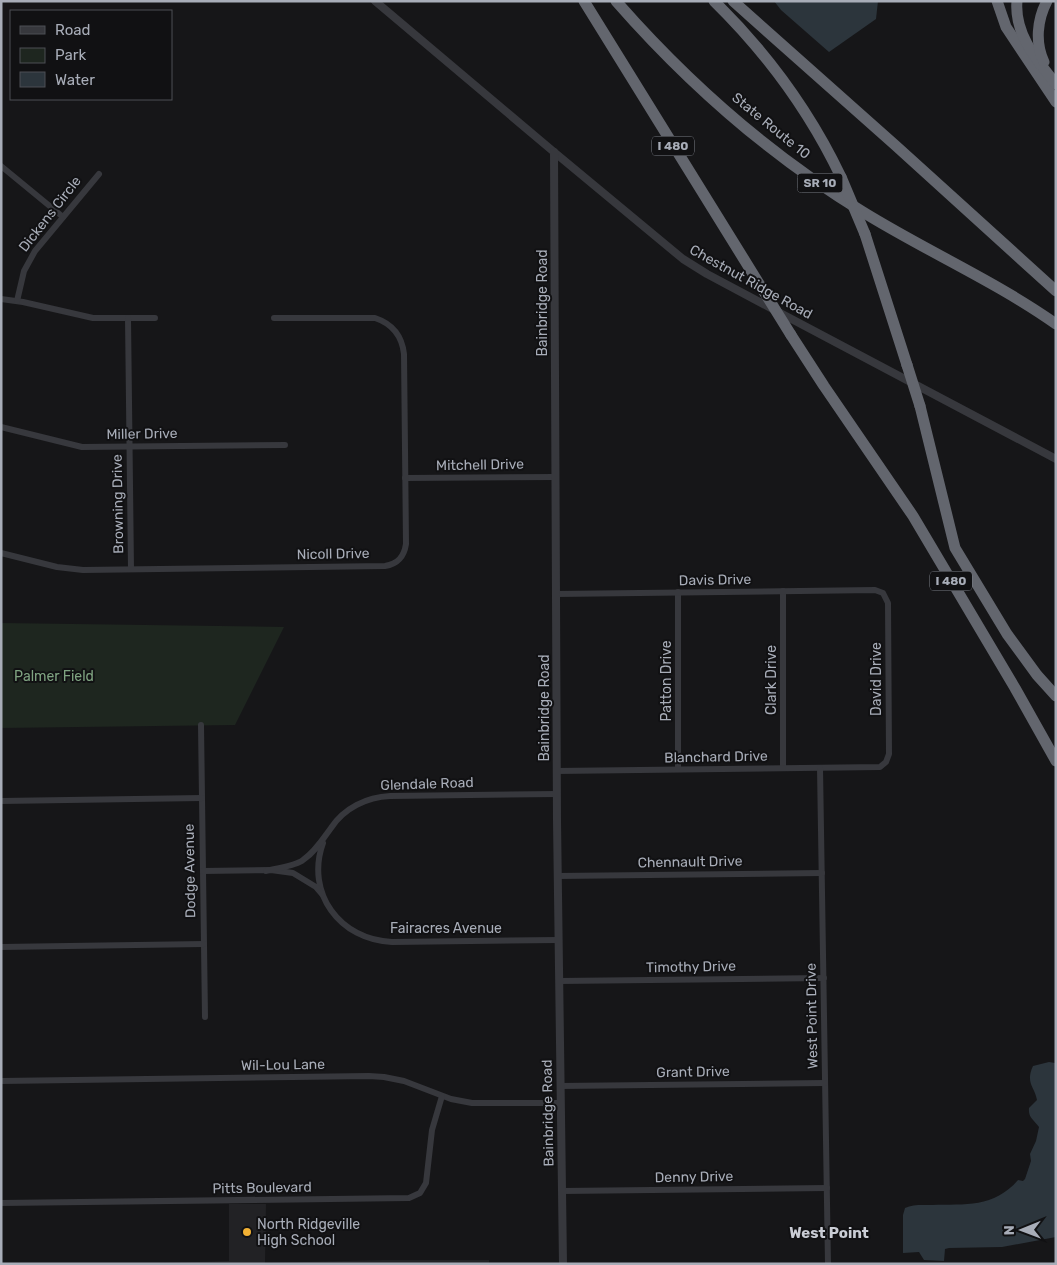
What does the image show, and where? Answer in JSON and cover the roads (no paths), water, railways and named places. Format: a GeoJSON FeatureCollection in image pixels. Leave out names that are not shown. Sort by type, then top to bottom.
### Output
{"type":"FeatureCollection","features":[{"type":"Feature","properties":{"kind":"highway","name":"I 480"},"geometry":{"type":"LineString","coordinates":[[584,1],[791,335],[913,516],[1015,688],[1056,762]]}},
{"type":"Feature","properties":{"kind":"highway","name":"State Route 10"},"geometry":{"type":"LineString","coordinates":[[616,1],[705,92],[802,170],[861,211],[1006,292],[1056,324]]}},
{"type":"Feature","properties":{"kind":"highway","name":"I 480"},"geometry":{"type":"LineString","coordinates":[[714,1],[755,44],[785,82],[812,122],[841,177],[865,234],[920,406],[955,548],[1007,634],[1037,675],[1056,696]]}},
{"type":"Feature","properties":{"kind":"highway"},"geometry":{"type":"LineString","coordinates":[[733,1],[896,145],[1056,291]]}},
{"type":"Feature","properties":{"kind":"highway"},"geometry":{"type":"LineString","coordinates":[[997,1],[1006,27],[1056,102]]}},
{"type":"Feature","properties":{"kind":"highway"},"geometry":{"type":"LineString","coordinates":[[1011,1],[1012,25],[1027,58]]}},
{"type":"Feature","properties":{"kind":"highway"},"geometry":{"type":"LineString","coordinates":[[1017,1],[1017,16],[1022,34],[1039,62],[1056,84]]}},
{"type":"Feature","properties":{"kind":"highway"},"geometry":{"type":"LineString","coordinates":[[1047,1],[1039,23],[1038,44],[1043,60],[1056,84]]}},
{"type":"Feature","properties":{"kind":"street","name":"Chestnut Ridge Road"},"geometry":{"type":"LineString","coordinates":[[375,1],[661,242],[707,274],[1056,459]]}},
{"type":"Feature","properties":{"kind":"street","name":"Bainbridge Road"},"geometry":{"type":"LineString","coordinates":[[554,152],[556,771],[563,1264]]}},
{"type":"Feature","properties":{"kind":"street"},"geometry":{"type":"LineString","coordinates":[[1,166],[62,217]]}},
{"type":"Feature","properties":{"kind":"street","name":"Dickens Circle"},"geometry":{"type":"LineString","coordinates":[[17,301],[22,278],[31,258],[62,217],[99,174]]}},
{"type":"Feature","properties":{"kind":"street"},"geometry":{"type":"LineString","coordinates":[[1,299],[81,316],[155,318]]}},
{"type":"Feature","properties":{"kind":"street","name":"Browning Drive"},"geometry":{"type":"LineString","coordinates":[[128,318],[131,569]]}},
{"type":"Feature","properties":{"kind":"street","name":"Nicoll Drive"},"geometry":{"type":"LineString","coordinates":[[1,553],[44,565],[69,569],[390,565],[400,560],[405,551],[405,478],[403,348],[397,333],[388,324],[376,318],[274,318]]}},
{"type":"Feature","properties":{"kind":"street","name":"Miller Drive"},"geometry":{"type":"LineString","coordinates":[[1,427],[74,446],[285,445]]}},
{"type":"Feature","properties":{"kind":"street","name":"Mitchell Drive"},"geometry":{"type":"LineString","coordinates":[[405,478],[555,477]]}},
{"type":"Feature","properties":{"kind":"street","name":"Davis Drive"},"geometry":{"type":"LineString","coordinates":[[556,594],[875,590]]}},
{"type":"Feature","properties":{"kind":"street","name":"David Drive"},"geometry":{"type":"LineString","coordinates":[[875,590],[883,593],[887,600],[888,660],[888,758],[884,764],[876,768]]}},
{"type":"Feature","properties":{"kind":"street","name":"Clark Drive"},"geometry":{"type":"LineString","coordinates":[[783,591],[783,768]]}},
{"type":"Feature","properties":{"kind":"street","name":"Patton Drive"},"geometry":{"type":"LineString","coordinates":[[678,592],[678,769]]}},
{"type":"Feature","properties":{"kind":"street","name":"Dodge Avenue"},"geometry":{"type":"LineString","coordinates":[[200,725],[205,1017]]}},
{"type":"Feature","properties":{"kind":"street","name":"West Point Drive"},"geometry":{"type":"LineString","coordinates":[[820,768],[828,1264]]}},
{"type":"Feature","properties":{"kind":"street","name":"Blanchard Drive"},"geometry":{"type":"LineString","coordinates":[[556,771],[876,768]]}},
{"type":"Feature","properties":{"kind":"street","name":"Glendale Road"},"geometry":{"type":"LineString","coordinates":[[266,871],[302,861],[324,839],[344,814],[354,806],[378,797],[557,794]]}},
{"type":"Feature","properties":{"kind":"street"},"geometry":{"type":"LineString","coordinates":[[1,801],[202,798]]}},
{"type":"Feature","properties":{"kind":"street","name":"Fairacres Avenue"},"geometry":{"type":"LineString","coordinates":[[323,895],[318,870],[320,851],[324,839]]}},
{"type":"Feature","properties":{"kind":"street","name":"Fairacres Avenue"},"geometry":{"type":"LineString","coordinates":[[203,871],[293,873],[316,887],[323,895],[332,912],[345,925],[361,935],[379,941],[558,940]]}},
{"type":"Feature","properties":{"kind":"street","name":"Chennault Drive"},"geometry":{"type":"LineString","coordinates":[[558,876],[822,873]]}},
{"type":"Feature","properties":{"kind":"street"},"geometry":{"type":"LineString","coordinates":[[1,946],[204,944]]}},
{"type":"Feature","properties":{"kind":"street","name":"Timothy Drive"},"geometry":{"type":"LineString","coordinates":[[559,981],[824,978]]}},
{"type":"Feature","properties":{"kind":"street","name":"Wil-Lou Lane"},"geometry":{"type":"LineString","coordinates":[[1,1081],[369,1076],[404,1081],[461,1102],[482,1104],[561,1103]]}},
{"type":"Feature","properties":{"kind":"street","name":"Grant Drive"},"geometry":{"type":"LineString","coordinates":[[560,1086],[825,1083]]}},
{"type":"Feature","properties":{"kind":"street","name":"Pitts Boulevard"},"geometry":{"type":"LineString","coordinates":[[1,1203],[409,1198],[420,1193],[426,1183],[432,1130],[442,1096]]}},
{"type":"Feature","properties":{"kind":"street","name":"Denny Drive"},"geometry":{"type":"LineString","coordinates":[[562,1191],[827,1188]]}},
{"type":"Feature","properties":{"kind":"water"},"geometry":{"type":"Polygon","coordinates":[[[774,1],[878,1],[876,19],[829,52],[781,10],[774,1]]]}},
{"type":"Feature","properties":{"kind":"water"},"geometry":{"type":"Polygon","coordinates":[[[1049,1062],[1055,1063],[1056,1066],[1056,1237],[1002,1247],[949,1248],[945,1249],[944,1261],[924,1260],[919,1252],[903,1253],[903,1215],[905,1208],[918,1205],[978,1203],[999,1196],[1018,1180],[1023,1181],[1025,1179],[1031,1161],[1030,1154],[1036,1141],[1039,1127],[1030,1117],[1029,1111],[1029,1108],[1037,1100],[1030,1081],[1031,1072],[1033,1066],[1049,1062]]]}},
{"type":"Feature","properties":{"kind":"place","name":"North Ridgeville High School"},"geometry":{"type":"Point","coordinates":[247,1232]}},
{"type":"Feature","properties":{"kind":"district","name":"West Point"},"geometry":{"type":"Point","coordinates":[829,1233]}},
{"type":"Feature","properties":{"kind":"park label","name":"Palmer Field"},"geometry":{"type":"Point","coordinates":[54,676]}}]}
